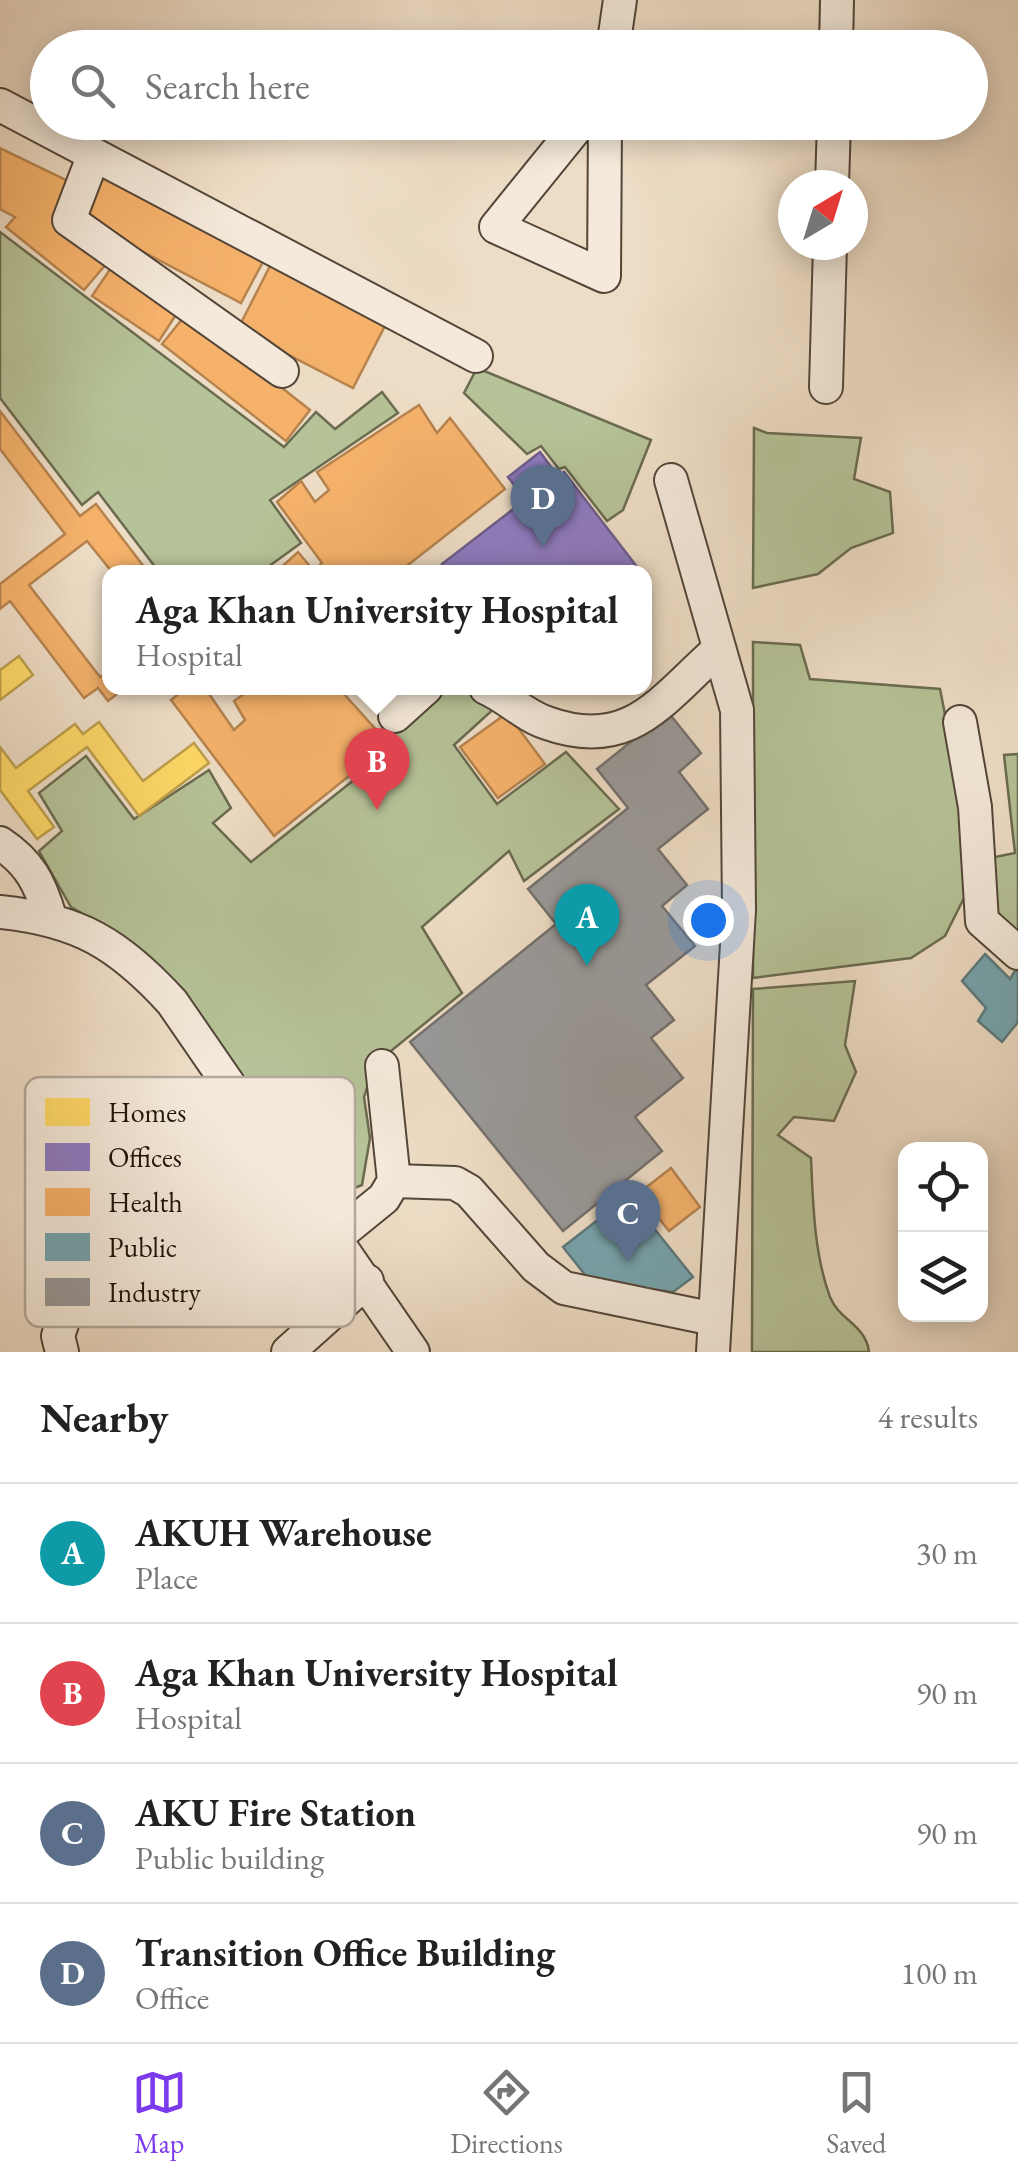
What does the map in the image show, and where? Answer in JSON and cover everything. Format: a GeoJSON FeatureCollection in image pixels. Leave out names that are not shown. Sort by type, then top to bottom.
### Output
{"type":"FeatureCollection","features":[{"type":"Feature","properties":{"kind":"street"},"geometry":{"type":"LineString","coordinates":[[616,30],[620,0]]}},
{"type":"Feature","properties":{"kind":"street"},"geometry":{"type":"LineString","coordinates":[[836,30],[837,0]]}},
{"type":"Feature","properties":{"kind":"street"},"geometry":{"type":"LineString","coordinates":[[0,105],[30,122]]}},
{"type":"Feature","properties":{"kind":"street"},"geometry":{"type":"LineString","coordinates":[[62,140],[476,356]]}},
{"type":"Feature","properties":{"kind":"street"},"geometry":{"type":"LineString","coordinates":[[567,140],[496,227],[604,276],[605,140]]}},
{"type":"Feature","properties":{"kind":"street"},"geometry":{"type":"LineString","coordinates":[[832,170],[833,140]]}},
{"type":"Feature","properties":{"kind":"street"},"geometry":{"type":"LineString","coordinates":[[92,157],[69,220],[282,370]]}},
{"type":"Feature","properties":{"kind":"street"},"geometry":{"type":"LineString","coordinates":[[826,387],[830,260]]}},
{"type":"Feature","properties":{"kind":"street"},"geometry":{"type":"LineString","coordinates":[[671,480],[737,710],[738,910],[713,1352]]}},
{"type":"Feature","properties":{"kind":"street"},"geometry":{"type":"LineString","coordinates":[[498,695],[545,723],[592,732],[622,730],[719,649]]}},
{"type":"Feature","properties":{"kind":"street"},"geometry":{"type":"LineString","coordinates":[[394,716],[418,695]]}},
{"type":"Feature","properties":{"kind":"street"},"geometry":{"type":"LineString","coordinates":[[960,722],[975,808],[982,921],[1018,953]]}},
{"type":"Feature","properties":{"kind":"street"},"geometry":{"type":"LineString","coordinates":[[0,843],[24,860],[40,882],[50,917]]}},
{"type":"Feature","properties":{"kind":"street"},"geometry":{"type":"LineString","coordinates":[[0,912],[50,917],[133,960],[172,1002],[225,1077]]}},
{"type":"Feature","properties":{"kind":"street"},"geometry":{"type":"LineString","coordinates":[[355,1221],[384,1198],[394,1182],[382,1066]]}},
{"type":"Feature","properties":{"kind":"street"},"geometry":{"type":"LineString","coordinates":[[394,1182],[455,1182],[468,1190],[536,1267],[564,1288],[714,1319]]}},
{"type":"Feature","properties":{"kind":"street"},"geometry":{"type":"LineString","coordinates":[[355,1265],[413,1352]]}},
{"type":"Feature","properties":{"kind":"street"},"geometry":{"type":"LineString","coordinates":[[355,1305],[373,1293]]}},
{"type":"Feature","properties":{"kind":"street"},"geometry":{"type":"LineString","coordinates":[[373,1293],[394,1352]]}},
{"type":"Feature","properties":{"kind":"street"},"geometry":{"type":"LineString","coordinates":[[61,1327],[58,1336],[62,1352]]}},
{"type":"Feature","properties":{"kind":"street"},"geometry":{"type":"LineString","coordinates":[[288,1352],[324,1327]]}},
{"type":"Feature","properties":{"kind":"green space"},"geometry":{"type":"Polygon","coordinates":[[[0,232],[284,447],[316,412],[335,429],[382,392],[398,413],[270,500],[301,543],[271,565],[154,565],[98,492],[82,505],[0,398],[0,232]]]}},
{"type":"Feature","properties":{"kind":"green space"},"geometry":{"type":"Polygon","coordinates":[[[477,368],[651,440],[623,510],[607,521],[565,467],[559,469],[541,446],[527,454],[464,393],[477,368]]]}},
{"type":"Feature","properties":{"kind":"green space"},"geometry":{"type":"Polygon","coordinates":[[[754,428],[767,433],[861,438],[854,479],[890,492],[893,533],[851,548],[818,574],[753,588],[754,428]]]}},
{"type":"Feature","properties":{"kind":"green space"},"geometry":{"type":"Polygon","coordinates":[[[753,642],[800,645],[810,679],[940,689],[963,806],[968,890],[945,936],[911,958],[753,978],[753,642]]]}},
{"type":"Feature","properties":{"kind":"green space"},"geometry":{"type":"Polygon","coordinates":[[[439,695],[479,695],[498,705],[454,745],[497,804],[566,752],[619,809],[524,881],[509,851],[422,927],[462,993],[375,1064],[364,1097],[370,1138],[362,1185],[355,1188],[355,1077],[236,1077],[123,937],[71,907],[39,851],[62,831],[39,793],[86,756],[134,819],[209,770],[231,808],[213,823],[251,862],[399,744],[390,733],[439,695]]]}},
{"type":"Feature","properties":{"kind":"green space"},"geometry":{"type":"Polygon","coordinates":[[[1018,754],[1018,939],[993,915],[990,858],[1015,853],[1004,755],[1018,754]]]}},
{"type":"Feature","properties":{"kind":"green space"},"geometry":{"type":"Polygon","coordinates":[[[855,981],[845,1045],[856,1072],[834,1121],[794,1117],[778,1135],[811,1158],[815,1228],[825,1281],[834,1305],[863,1335],[869,1352],[752,1352],[753,989],[855,981]]]}},
{"type":"Feature","properties":{"kind":"building: Homes"},"geometry":{"type":"Polygon","coordinates":[[[19,656],[33,675],[0,700],[0,670],[19,656]]]}},
{"type":"Feature","properties":{"kind":"building: Homes"},"geometry":{"type":"Polygon","coordinates":[[[99,722],[143,781],[194,743],[209,763],[139,816],[87,747],[28,791],[54,827],[37,839],[0,790],[0,747],[16,768],[75,724],[83,734],[99,722]]]}},
{"type":"Feature","properties":{"kind":"building: Offices"},"geometry":{"type":"Polygon","coordinates":[[[540,452],[558,476],[564,472],[636,565],[443,565],[525,500],[508,477],[540,452]]]}},
{"type":"Feature","properties":{"kind":"building: Health"},"geometry":{"type":"Polygon","coordinates":[[[0,148],[72,183],[107,263],[84,290],[6,227],[15,217],[0,209],[0,148]]]}},
{"type":"Feature","properties":{"kind":"building: Health"},"geometry":{"type":"Polygon","coordinates":[[[104,177],[264,260],[241,303],[82,220],[104,177]]]}},
{"type":"Feature","properties":{"kind":"building: Health"},"geometry":{"type":"Polygon","coordinates":[[[272,262],[387,322],[353,388],[238,329],[272,262]]]}},
{"type":"Feature","properties":{"kind":"building: Health"},"geometry":{"type":"Polygon","coordinates":[[[113,265],[179,310],[159,341],[92,296],[113,265]]]}},
{"type":"Feature","properties":{"kind":"building: Health"},"geometry":{"type":"Polygon","coordinates":[[[187,313],[310,410],[286,441],[162,344],[187,313]]]}},
{"type":"Feature","properties":{"kind":"building: Health"},"geometry":{"type":"Polygon","coordinates":[[[419,405],[437,433],[450,418],[505,489],[408,565],[320,565],[277,502],[301,481],[315,502],[329,490],[317,472],[419,405]]]}},
{"type":"Feature","properties":{"kind":"building: Health"},"geometry":{"type":"Polygon","coordinates":[[[0,411],[80,516],[96,504],[143,565],[106,565],[87,541],[29,585],[102,676],[102,693],[98,688],[84,698],[10,601],[0,609],[0,584],[65,534],[0,449],[0,411]]]}},
{"type":"Feature","properties":{"kind":"building: Health"},"geometry":{"type":"Polygon","coordinates":[[[298,552],[309,565],[284,565],[298,552]]]}},
{"type":"Feature","properties":{"kind":"building: Health"},"geometry":{"type":"Polygon","coordinates":[[[177,695],[210,695],[234,730],[245,720],[234,701],[242,695],[345,695],[389,744],[274,836],[171,700],[177,695]]]}},
{"type":"Feature","properties":{"kind":"building: Health"},"geometry":{"type":"Polygon","coordinates":[[[507,713],[545,764],[498,798],[460,747],[507,713]]]}},
{"type":"Feature","properties":{"kind":"building: Health"},"geometry":{"type":"Polygon","coordinates":[[[671,1168],[700,1207],[669,1231],[639,1193],[671,1168]]]}},
{"type":"Feature","properties":{"kind":"building: Public"},"geometry":{"type":"Polygon","coordinates":[[[985,954],[1010,979],[1016,969],[1018,972],[1018,1022],[1002,1042],[978,1021],[986,1008],[962,981],[985,954]]]}},
{"type":"Feature","properties":{"kind":"building: Public"},"geometry":{"type":"Polygon","coordinates":[[[617,1205],[636,1206],[693,1277],[673,1292],[590,1281],[563,1247],[617,1205]]]}},
{"type":"Feature","properties":{"kind":"building: Industry"},"geometry":{"type":"Polygon","coordinates":[[[668,712],[701,753],[679,772],[708,809],[658,849],[687,885],[662,906],[695,946],[646,985],[674,1020],[651,1038],[683,1078],[635,1117],[662,1151],[563,1231],[410,1042],[556,924],[528,889],[628,808],[597,769],[668,712]]]}},
{"type":"Feature","properties":{"kind":"place","name":"Transition Office Building"},"geometry":{"type":"Point","coordinates":[543,547]}},
{"type":"Feature","properties":{"kind":"place","name":"Aga Khan University Hospital"},"geometry":{"type":"Point","coordinates":[377,810]}},
{"type":"Feature","properties":{"kind":"place","name":"AKUH Warehouse"},"geometry":{"type":"Point","coordinates":[587,966]}},
{"type":"Feature","properties":{"kind":"place","name":"AKU Fire Station"},"geometry":{"type":"Point","coordinates":[628,1262]}}]}
